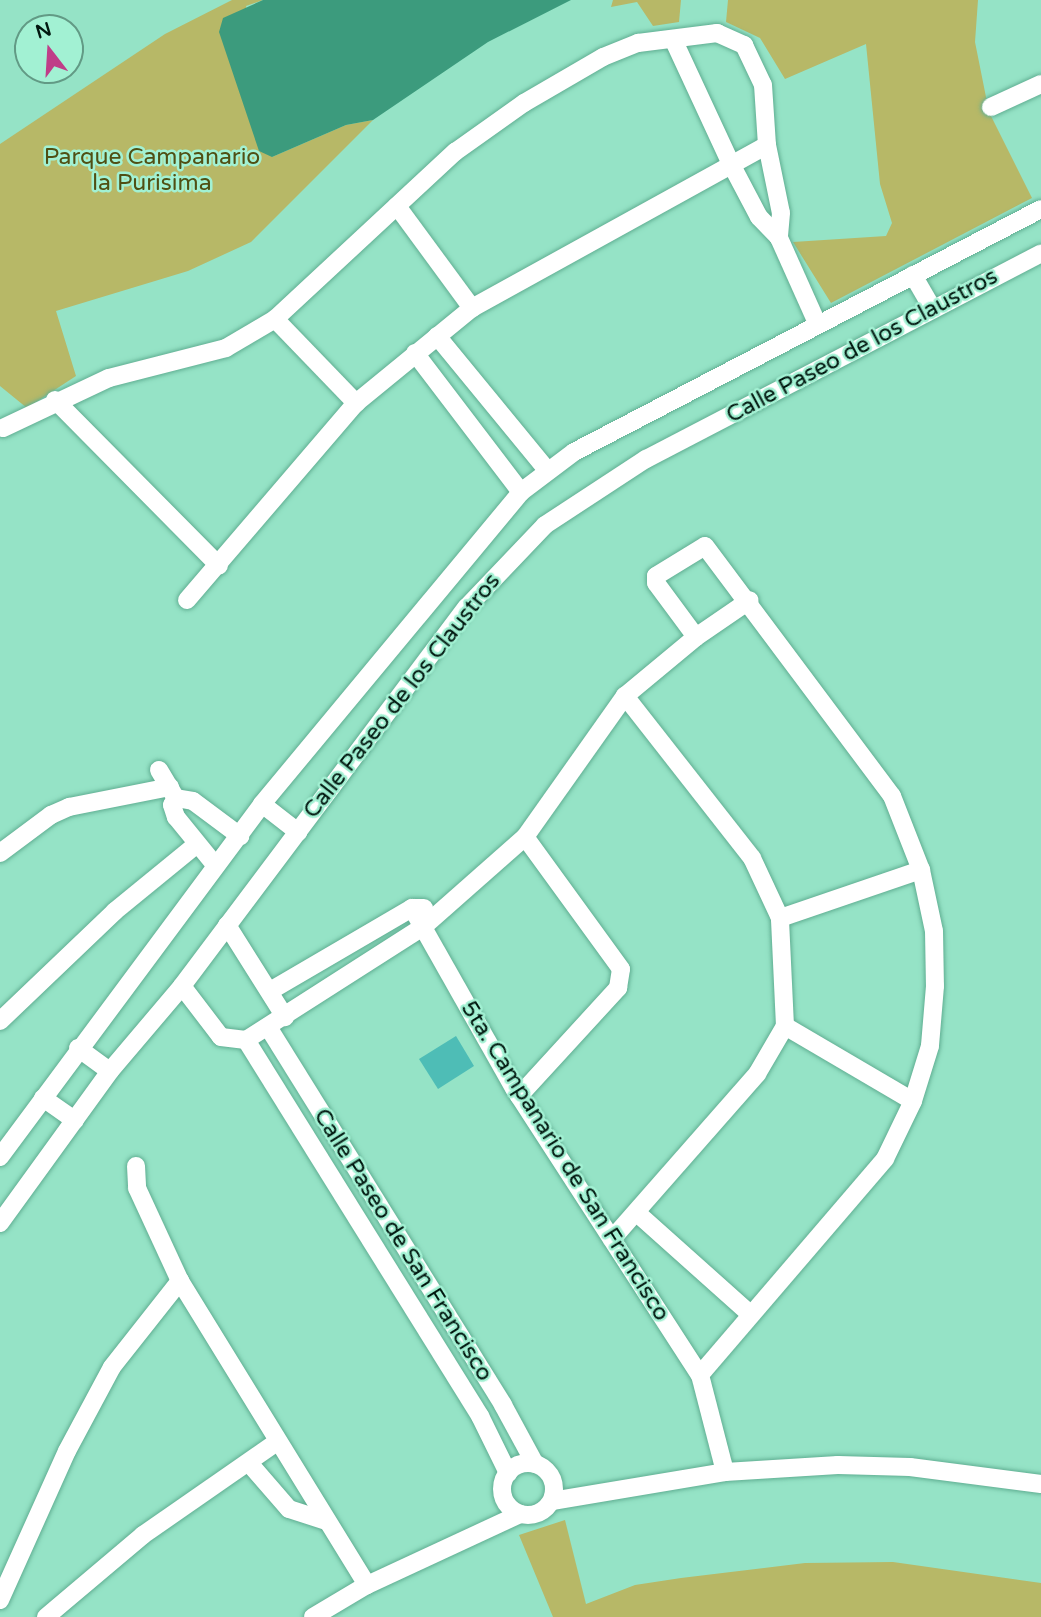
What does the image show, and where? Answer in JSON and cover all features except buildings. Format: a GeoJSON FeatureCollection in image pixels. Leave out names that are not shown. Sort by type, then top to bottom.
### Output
{"type":"FeatureCollection","features":[{"type":"Feature","properties":{"kind":"street"},"geometry":{"type":"LineString","coordinates":[[3,428],[55,400],[109,377],[226,348],[275,319],[455,152],[524,103],[603,57],[638,43],[717,33],[744,45],[763,85],[767,145],[781,213],[779,238]]}},
{"type":"Feature","properties":{"kind":"street"},"geometry":{"type":"LineString","coordinates":[[673,39],[730,162],[759,217],[779,238],[817,323]]}},
{"type":"Feature","properties":{"kind":"street"},"geometry":{"type":"LineString","coordinates":[[992,107],[1041,84]]}},
{"type":"Feature","properties":{"kind":"street"},"geometry":{"type":"LineString","coordinates":[[187,600],[219,566],[356,403],[436,336],[472,308],[730,162],[767,145]]}},
{"type":"Feature","properties":{"kind":"street"},"geometry":{"type":"LineString","coordinates":[[397,206],[472,308]]}},
{"type":"Feature","properties":{"kind":"street","name":"Calle Paseo de los Claustros"},"geometry":{"type":"LineString","coordinates":[[0,1157],[78,1048],[262,804],[521,492],[547,470],[817,323],[1041,209]]}},
{"type":"Feature","properties":{"kind":"street","name":"Calle Paseo de los Claustros"},"geometry":{"type":"LineString","coordinates":[[0,1223],[110,1071],[182,986],[467,607],[545,525],[646,459],[1041,253]]}},
{"type":"Feature","properties":{"kind":"street"},"geometry":{"type":"LineString","coordinates":[[913,275],[933,309]]}},
{"type":"Feature","properties":{"kind":"street"},"geometry":{"type":"LineString","coordinates":[[275,319],[356,403]]}},
{"type":"Feature","properties":{"kind":"street"},"geometry":{"type":"LineString","coordinates":[[436,336],[547,470]]}},
{"type":"Feature","properties":{"kind":"street"},"geometry":{"type":"LineString","coordinates":[[415,353],[521,492]]}},
{"type":"Feature","properties":{"kind":"street"},"geometry":{"type":"LineString","coordinates":[[55,400],[219,566]]}},
{"type":"Feature","properties":{"kind":"street"},"geometry":{"type":"LineString","coordinates":[[696,637],[656,583],[656,576],[705,546],[750,600],[892,796],[921,870],[934,931],[935,986],[930,1046],[913,1101],[885,1159],[700,1375]]}},
{"type":"Feature","properties":{"kind":"street"},"geometry":{"type":"LineString","coordinates":[[182,986],[215,1032],[229,1041],[246,1040],[423,927],[442,907],[525,837],[625,696],[696,637],[750,600]]}},
{"type":"Feature","properties":{"kind":"street"},"geometry":{"type":"LineString","coordinates":[[612,1239],[757,1074],[785,1026],[780,918],[751,858],[625,696]]}},
{"type":"Feature","properties":{"kind":"street"},"geometry":{"type":"LineString","coordinates":[[159,770],[173,793],[176,817],[196,845],[216,866]]}},
{"type":"Feature","properties":{"kind":"street"},"geometry":{"type":"LineString","coordinates":[[0,853],[51,815],[69,807],[173,793],[192,801],[240,836]]}},
{"type":"Feature","properties":{"kind":"street"},"geometry":{"type":"LineString","coordinates":[[262,804],[298,832]]}},
{"type":"Feature","properties":{"kind":"street"},"geometry":{"type":"LineString","coordinates":[[519,1096],[618,988],[621,970],[525,837]]}},
{"type":"Feature","properties":{"kind":"street"},"geometry":{"type":"LineString","coordinates":[[0,1021],[116,911],[196,845]]}},
{"type":"Feature","properties":{"kind":"street"},"geometry":{"type":"LineString","coordinates":[[780,918],[921,870]]}},
{"type":"Feature","properties":{"kind":"street"},"geometry":{"type":"LineString","coordinates":[[270,991],[412,908],[442,907]]}},
{"type":"Feature","properties":{"kind":"street","name":"5ta. Campanario de San Francisco"},"geometry":{"type":"LineString","coordinates":[[412,908],[519,1096],[700,1375],[724,1472]]}},
{"type":"Feature","properties":{"kind":"street"},"geometry":{"type":"LineString","coordinates":[[227,925],[285,1017]]}},
{"type":"Feature","properties":{"kind":"street"},"geometry":{"type":"LineString","coordinates":[[785,1026],[913,1101]]}},
{"type":"Feature","properties":{"kind":"street","name":"Calle Paseo de San Francisco"},"geometry":{"type":"LineString","coordinates":[[268,1027],[535,1464]]}},
{"type":"Feature","properties":{"kind":"street","name":"Calle Paseo de San Francisco"},"geometry":{"type":"LineString","coordinates":[[246,1040],[480,1416],[508,1473]]}},
{"type":"Feature","properties":{"kind":"street"},"geometry":{"type":"LineString","coordinates":[[78,1048],[110,1071]]}},
{"type":"Feature","properties":{"kind":"street"},"geometry":{"type":"LineString","coordinates":[[43,1098],[75,1120]]}},
{"type":"Feature","properties":{"kind":"street"},"geometry":{"type":"LineString","coordinates":[[136,1166],[137,1188],[180,1281],[367,1585]]}},
{"type":"Feature","properties":{"kind":"street"},"geometry":{"type":"LineString","coordinates":[[637,1213],[750,1314]]}},
{"type":"Feature","properties":{"kind":"street"},"geometry":{"type":"LineString","coordinates":[[375,1250],[398,1237]]}},
{"type":"Feature","properties":{"kind":"street"},"geometry":{"type":"LineString","coordinates":[[0,1600],[68,1451],[112,1367],[180,1281]]}},
{"type":"Feature","properties":{"kind":"street"},"geometry":{"type":"LineString","coordinates":[[46,1617],[143,1535],[277,1442]]}},
{"type":"Feature","properties":{"kind":"street"},"geometry":{"type":"LineString","coordinates":[[249,1463],[289,1509],[326,1521]]}},
{"type":"Feature","properties":{"kind":"street"},"geometry":{"type":"LineString","coordinates":[[520,1514],[511,1509],[502,1492],[508,1473],[525,1464],[535,1464],[550,1475],[552,1501]]}},
{"type":"Feature","properties":{"kind":"street"},"geometry":{"type":"LineString","coordinates":[[313,1617],[367,1585],[520,1514],[538,1513],[552,1501],[724,1472],[838,1465],[909,1467],[1041,1484]]}},
{"type":"Feature","properties":{"kind":"green space","name":"Parque Campanario la Purisima"},"geometry":{"type":"Polygon","coordinates":[[[232,0],[263,0],[246,6],[272,157],[346,125],[373,120],[251,242],[188,271],[56,311],[76,376],[27,408],[0,386],[0,144],[165,34],[232,0]]]}},
{"type":"Feature","properties":{"kind":"green space"},"geometry":{"type":"Polygon","coordinates":[[[613,0],[681,0],[679,22],[653,26],[637,2],[611,7],[613,0]]]}},
{"type":"Feature","properties":{"kind":"green space"},"geometry":{"type":"Polygon","coordinates":[[[728,0],[978,0],[975,42],[989,112],[1032,198],[831,303],[793,242],[886,236],[892,223],[880,184],[866,44],[785,79],[760,38],[726,22],[728,0]]]}},
{"type":"Feature","properties":{"kind":"green space"},"geometry":{"type":"Polygon","coordinates":[[[565,1520],[586,1604],[635,1585],[681,1578],[805,1563],[893,1562],[1041,1583],[1041,1617],[553,1617],[519,1535],[565,1520]]]}},
{"type":"Feature","properties":{"kind":"shaded area"},"geometry":{"type":"Polygon","coordinates":[[[263,0],[571,0],[488,42],[373,120],[346,125],[272,157],[259,151],[219,32],[223,18],[263,0]]]}}]}
